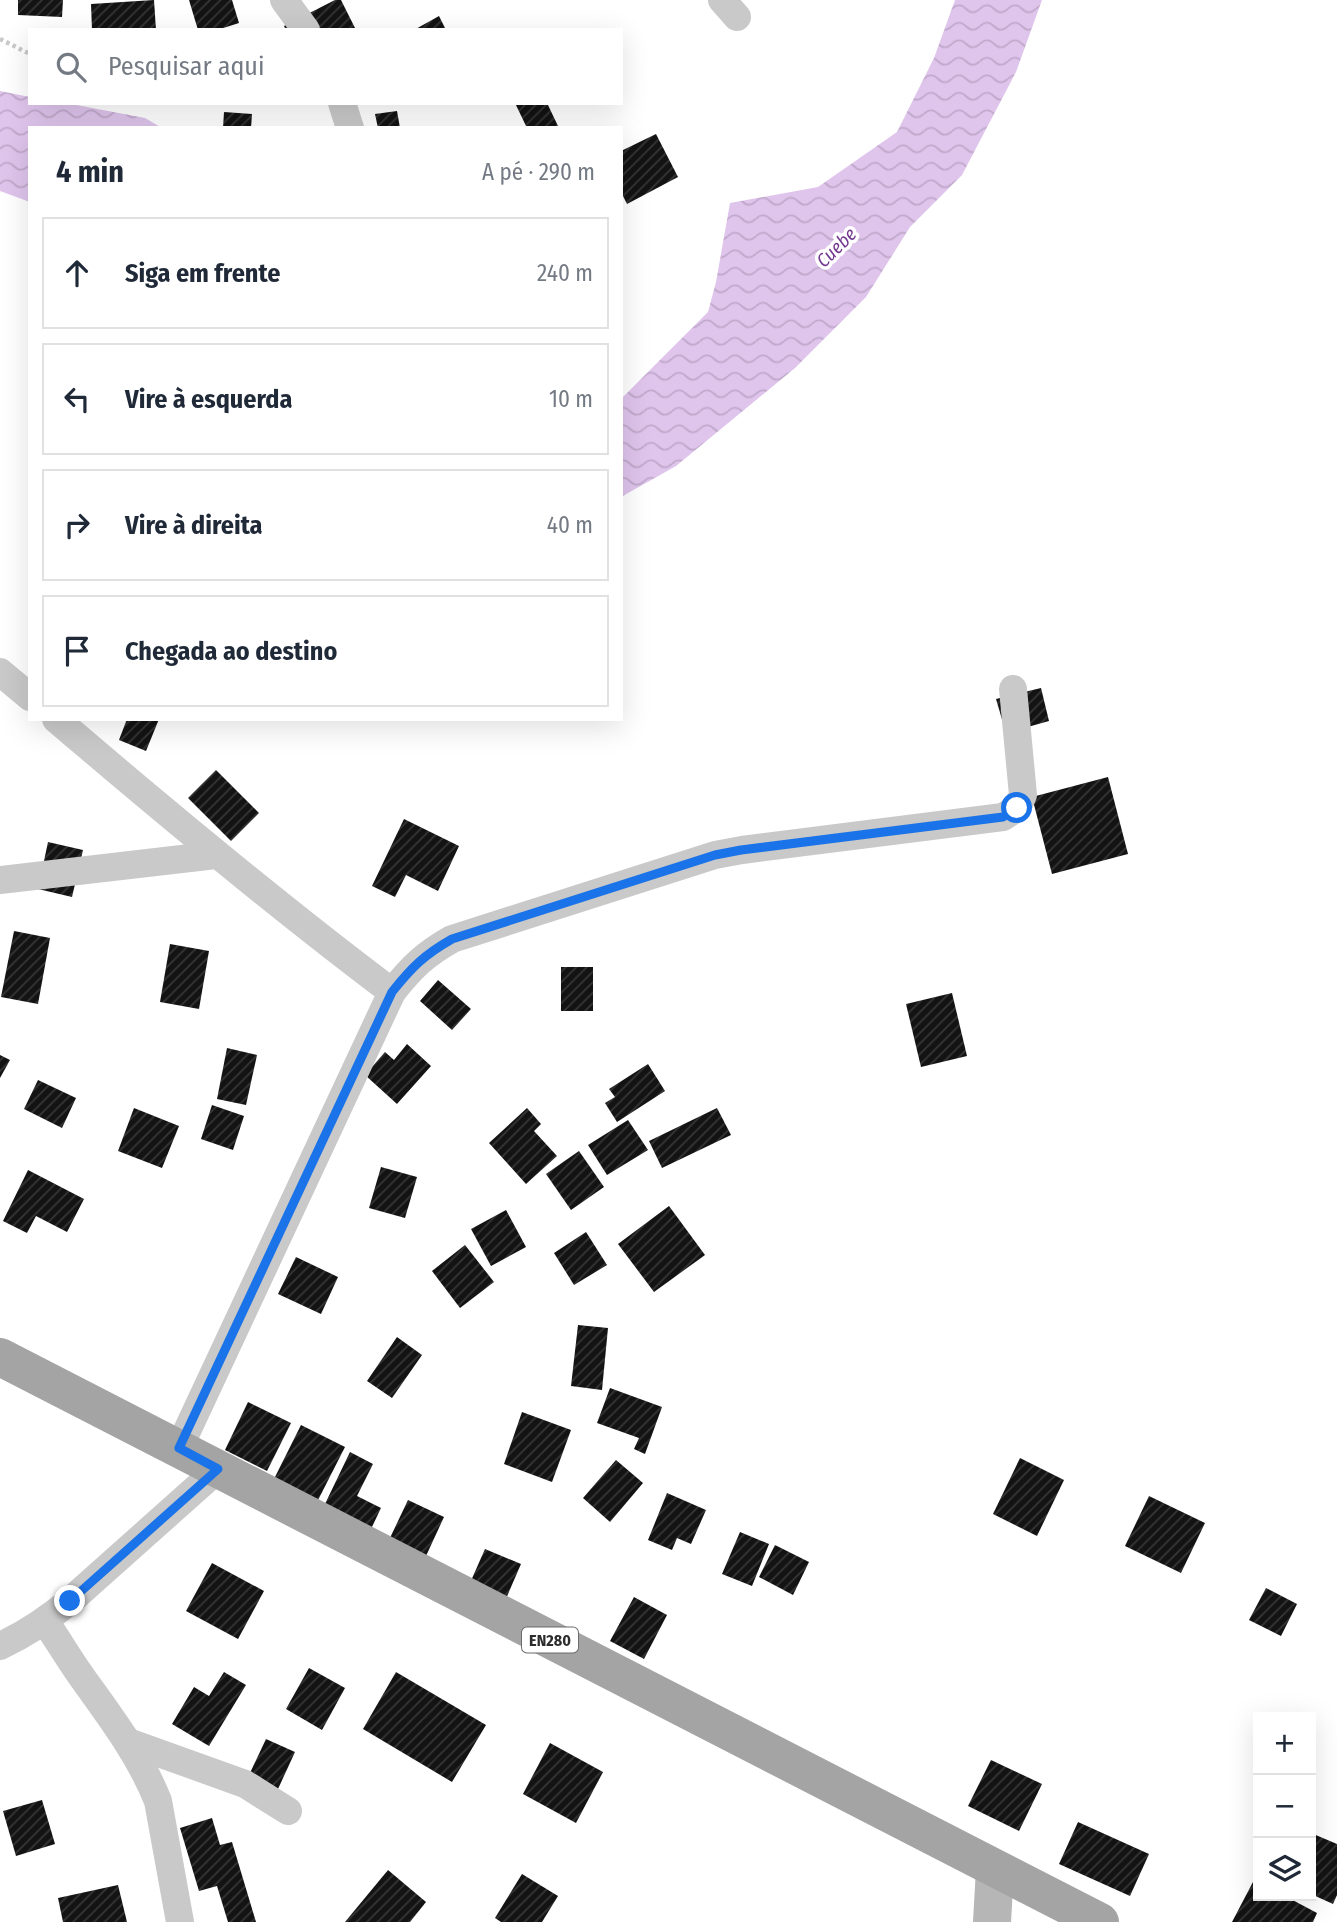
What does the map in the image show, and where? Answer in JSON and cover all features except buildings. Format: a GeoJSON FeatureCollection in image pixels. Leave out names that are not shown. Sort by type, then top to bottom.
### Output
{"type":"FeatureCollection","features":[{"type":"Feature","properties":{"kind":"main road","name":"EN280"},"geometry":{"type":"LineString","coordinates":[[0,1357],[1100,1922]]}},
{"type":"Feature","properties":{"kind":"main road"},"geometry":{"type":"LineString","coordinates":[[992,1922],[995,1869]]}},
{"type":"Feature","properties":{"kind":"street"},"geometry":{"type":"LineString","coordinates":[[284,0],[305,28]]}},
{"type":"Feature","properties":{"kind":"street"},"geometry":{"type":"LineString","coordinates":[[343,105],[349,126]]}},
{"type":"Feature","properties":{"kind":"street"},"geometry":{"type":"LineString","coordinates":[[0,672],[28,695]]}},
{"type":"Feature","properties":{"kind":"street"},"geometry":{"type":"LineString","coordinates":[[179,1448],[392,992],[414,965],[452,939],[715,855],[1003,817],[1017,808],[1023,795],[1013,688]]}},
{"type":"Feature","properties":{"kind":"street"},"geometry":{"type":"LineString","coordinates":[[58,721],[216,855],[392,992]]}},
{"type":"Feature","properties":{"kind":"street"},"geometry":{"type":"LineString","coordinates":[[0,880],[216,855]]}},
{"type":"Feature","properties":{"kind":"street"},"geometry":{"type":"LineString","coordinates":[[0,1646],[45,1621],[70,1601],[218,1469]]}},
{"type":"Feature","properties":{"kind":"street"},"geometry":{"type":"LineString","coordinates":[[45,1621],[82,1679],[128,1742],[153,1789],[158,1801],[180,1922]]}},
{"type":"Feature","properties":{"kind":"street"},"geometry":{"type":"LineString","coordinates":[[128,1742],[245,1784],[288,1811]]}},
{"type":"Feature","properties":{"kind":"path"},"geometry":{"type":"LineString","coordinates":[[0,39],[28,53]]}},
{"type":"Feature","properties":{"kind":"water","name":"Cuebe"},"geometry":{"type":"Polygon","coordinates":[[[955,0],[1042,0],[1016,72],[962,175],[910,227],[866,297],[795,368],[676,466],[623,496],[623,397],[708,312],[730,203],[818,187],[897,132],[934,58],[955,0]]]}},
{"type":"Feature","properties":{"kind":"water"},"geometry":{"type":"Polygon","coordinates":[[[0,91],[28,97],[28,105],[77,105],[145,118],[159,126],[28,126],[28,201],[0,191],[0,91]]]}},
{"type":"Feature","properties":{"kind":"route"},"geometry":{"type":"LineString","coordinates":[[70,1601],[218,1469],[179,1448],[392,992],[414,965],[452,939],[715,855],[1003,817],[1017,808]]}}]}
